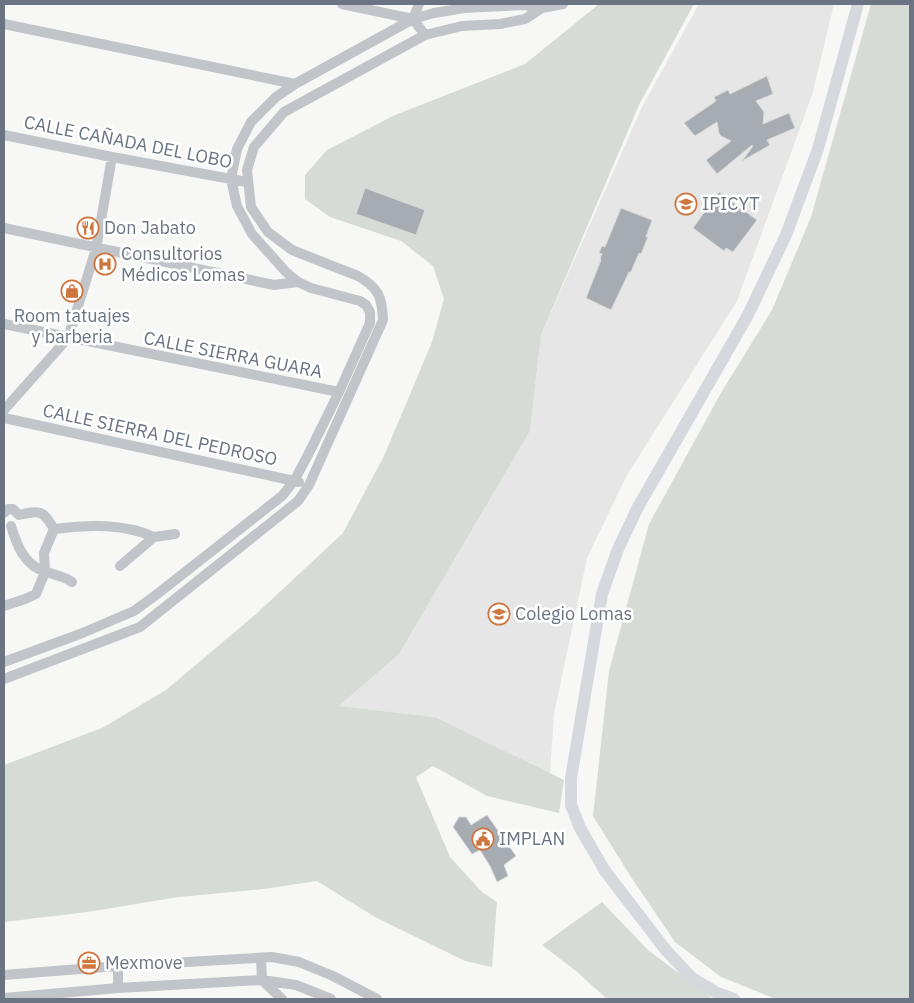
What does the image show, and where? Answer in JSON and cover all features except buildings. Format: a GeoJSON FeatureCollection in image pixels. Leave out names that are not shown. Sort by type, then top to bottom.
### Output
{"type":"FeatureCollection","features":[{"type":"Feature","properties":{"kind":"main road"},"geometry":{"type":"LineString","coordinates":[[734,999],[717,993],[692,978],[665,949],[605,871],[580,828],[571,805],[571,778],[602,594],[618,549],[638,507],[748,315],[786,235],[818,149],[858,4]]}},
{"type":"Feature","properties":{"kind":"street"},"geometry":{"type":"LineString","coordinates":[[342,4],[413,19],[425,35]]}},
{"type":"Feature","properties":{"kind":"street"},"geometry":{"type":"LineString","coordinates":[[413,19],[419,4]]}},
{"type":"Feature","properties":{"kind":"street"},"geometry":{"type":"LineString","coordinates":[[525,4],[525,19]]}},
{"type":"Feature","properties":{"kind":"street"},"geometry":{"type":"LineString","coordinates":[[4,662],[80,634],[134,611],[156,596],[282,496],[294,481],[339,392],[370,323],[370,312],[366,305],[354,298],[311,288],[298,282],[286,272],[252,234],[237,206],[231,179],[237,149],[251,122],[276,98],[295,84],[413,19],[464,8],[525,4],[542,8]]}},
{"type":"Feature","properties":{"kind":"street"},"geometry":{"type":"LineString","coordinates":[[4,679],[140,627],[298,501],[309,485],[382,320],[382,306],[380,297],[368,282],[358,276],[292,250],[268,232],[251,207],[247,170],[254,147],[284,112],[425,35],[462,26],[500,24],[525,19],[542,8],[563,4]]}},
{"type":"Feature","properties":{"kind":"street"},"geometry":{"type":"LineString","coordinates":[[4,24],[295,84]]}},
{"type":"Feature","properties":{"kind":"street","name":"CALLE CAÑADA DEL LOBO"},"geometry":{"type":"LineString","coordinates":[[4,135],[112,158],[247,182]]}},
{"type":"Feature","properties":{"kind":"street"},"geometry":{"type":"LineString","coordinates":[[4,410],[68,338],[96,249],[112,158]]}},
{"type":"Feature","properties":{"kind":"street"},"geometry":{"type":"LineString","coordinates":[[4,228],[96,249],[274,285],[298,282]]}},
{"type":"Feature","properties":{"kind":"street","name":"CALLE SIERRA GUARA"},"geometry":{"type":"LineString","coordinates":[[4,324],[339,392]]}},
{"type":"Feature","properties":{"kind":"street","name":"CALLE SIERRA DEL PEDROSO"},"geometry":{"type":"LineString","coordinates":[[4,418],[309,485]]}},
{"type":"Feature","properties":{"kind":"street"},"geometry":{"type":"LineString","coordinates":[[4,513],[8,510],[13,510],[19,515]]}},
{"type":"Feature","properties":{"kind":"street"},"geometry":{"type":"LineString","coordinates":[[19,515],[41,512],[54,529]]}},
{"type":"Feature","properties":{"kind":"street"},"geometry":{"type":"LineString","coordinates":[[19,515],[17,523],[7,524],[22,555],[35,567],[45,572],[63,576],[72,582]]}},
{"type":"Feature","properties":{"kind":"street"},"geometry":{"type":"LineString","coordinates":[[54,529],[69,527],[118,527],[140,530],[154,537]]}},
{"type":"Feature","properties":{"kind":"street"},"geometry":{"type":"LineString","coordinates":[[4,606],[36,594],[45,572],[44,553],[54,529]]}},
{"type":"Feature","properties":{"kind":"street"},"geometry":{"type":"LineString","coordinates":[[120,566],[154,537],[175,534]]}},
{"type":"Feature","properties":{"kind":"street"},"geometry":{"type":"LineString","coordinates":[[134,611],[140,627]]}},
{"type":"Feature","properties":{"kind":"street"},"geometry":{"type":"LineString","coordinates":[[4,975],[272,957],[299,962],[333,976],[377,999]]}},
{"type":"Feature","properties":{"kind":"street"},"geometry":{"type":"LineString","coordinates":[[262,958],[262,980],[282,999]]}},
{"type":"Feature","properties":{"kind":"street"},"geometry":{"type":"LineString","coordinates":[[118,966],[118,988]]}},
{"type":"Feature","properties":{"kind":"street"},"geometry":{"type":"LineString","coordinates":[[4,998],[118,988],[262,980],[296,985],[331,999]]}},
{"type":"Feature","properties":{"kind":"shaded area"},"geometry":{"type":"Polygon","coordinates":[[[599,4],[694,4],[639,105],[541,335],[530,431],[399,654],[339,706],[435,717],[564,780],[559,813],[487,796],[433,766],[416,777],[450,857],[482,892],[497,902],[492,967],[465,961],[375,917],[317,881],[264,889],[179,897],[87,912],[4,922],[4,765],[102,728],[166,690],[256,614],[343,533],[384,456],[432,342],[444,299],[433,266],[401,241],[330,217],[305,199],[305,175],[327,150],[395,115],[525,64],[599,4]]]}},
{"type":"Feature","properties":{"kind":"shaded area","name":"IPICYT"},"geometry":{"type":"Polygon","coordinates":[[[699,4],[834,4],[812,95],[737,301],[627,475],[587,558],[554,714],[550,774],[435,717],[339,706],[399,654],[530,431],[541,335],[642,107],[699,4]]]}},
{"type":"Feature","properties":{"kind":"shaded area"},"geometry":{"type":"Polygon","coordinates":[[[871,4],[910,4],[910,999],[776,999],[721,977],[675,942],[593,816],[609,671],[649,524],[722,391],[772,310],[811,217],[871,4]]]}},
{"type":"Feature","properties":{"kind":"shaded area"},"geometry":{"type":"Polygon","coordinates":[[[602,902],[648,950],[713,999],[607,999],[576,971],[542,945],[602,902]]]}},
{"type":"Feature","properties":{"kind":"place","name":"IPICYT"},"geometry":{"type":"Point","coordinates":[686,204]}},
{"type":"Feature","properties":{"kind":"place","name":"Don Jabato"},"geometry":{"type":"Point","coordinates":[88,228]}},
{"type":"Feature","properties":{"kind":"place","name":"Consultorios Médicos Lomas"},"geometry":{"type":"Point","coordinates":[105,264]}},
{"type":"Feature","properties":{"kind":"place","name":"Room tatuajes y barberia"},"geometry":{"type":"Point","coordinates":[72,291]}},
{"type":"Feature","properties":{"kind":"place","name":"Colegio Lomas"},"geometry":{"type":"Point","coordinates":[499,614]}},
{"type":"Feature","properties":{"kind":"place","name":"IMPLAN"},"geometry":{"type":"Point","coordinates":[483,839]}},
{"type":"Feature","properties":{"kind":"place","name":"Mexmove"},"geometry":{"type":"Point","coordinates":[89,963]}}]}
